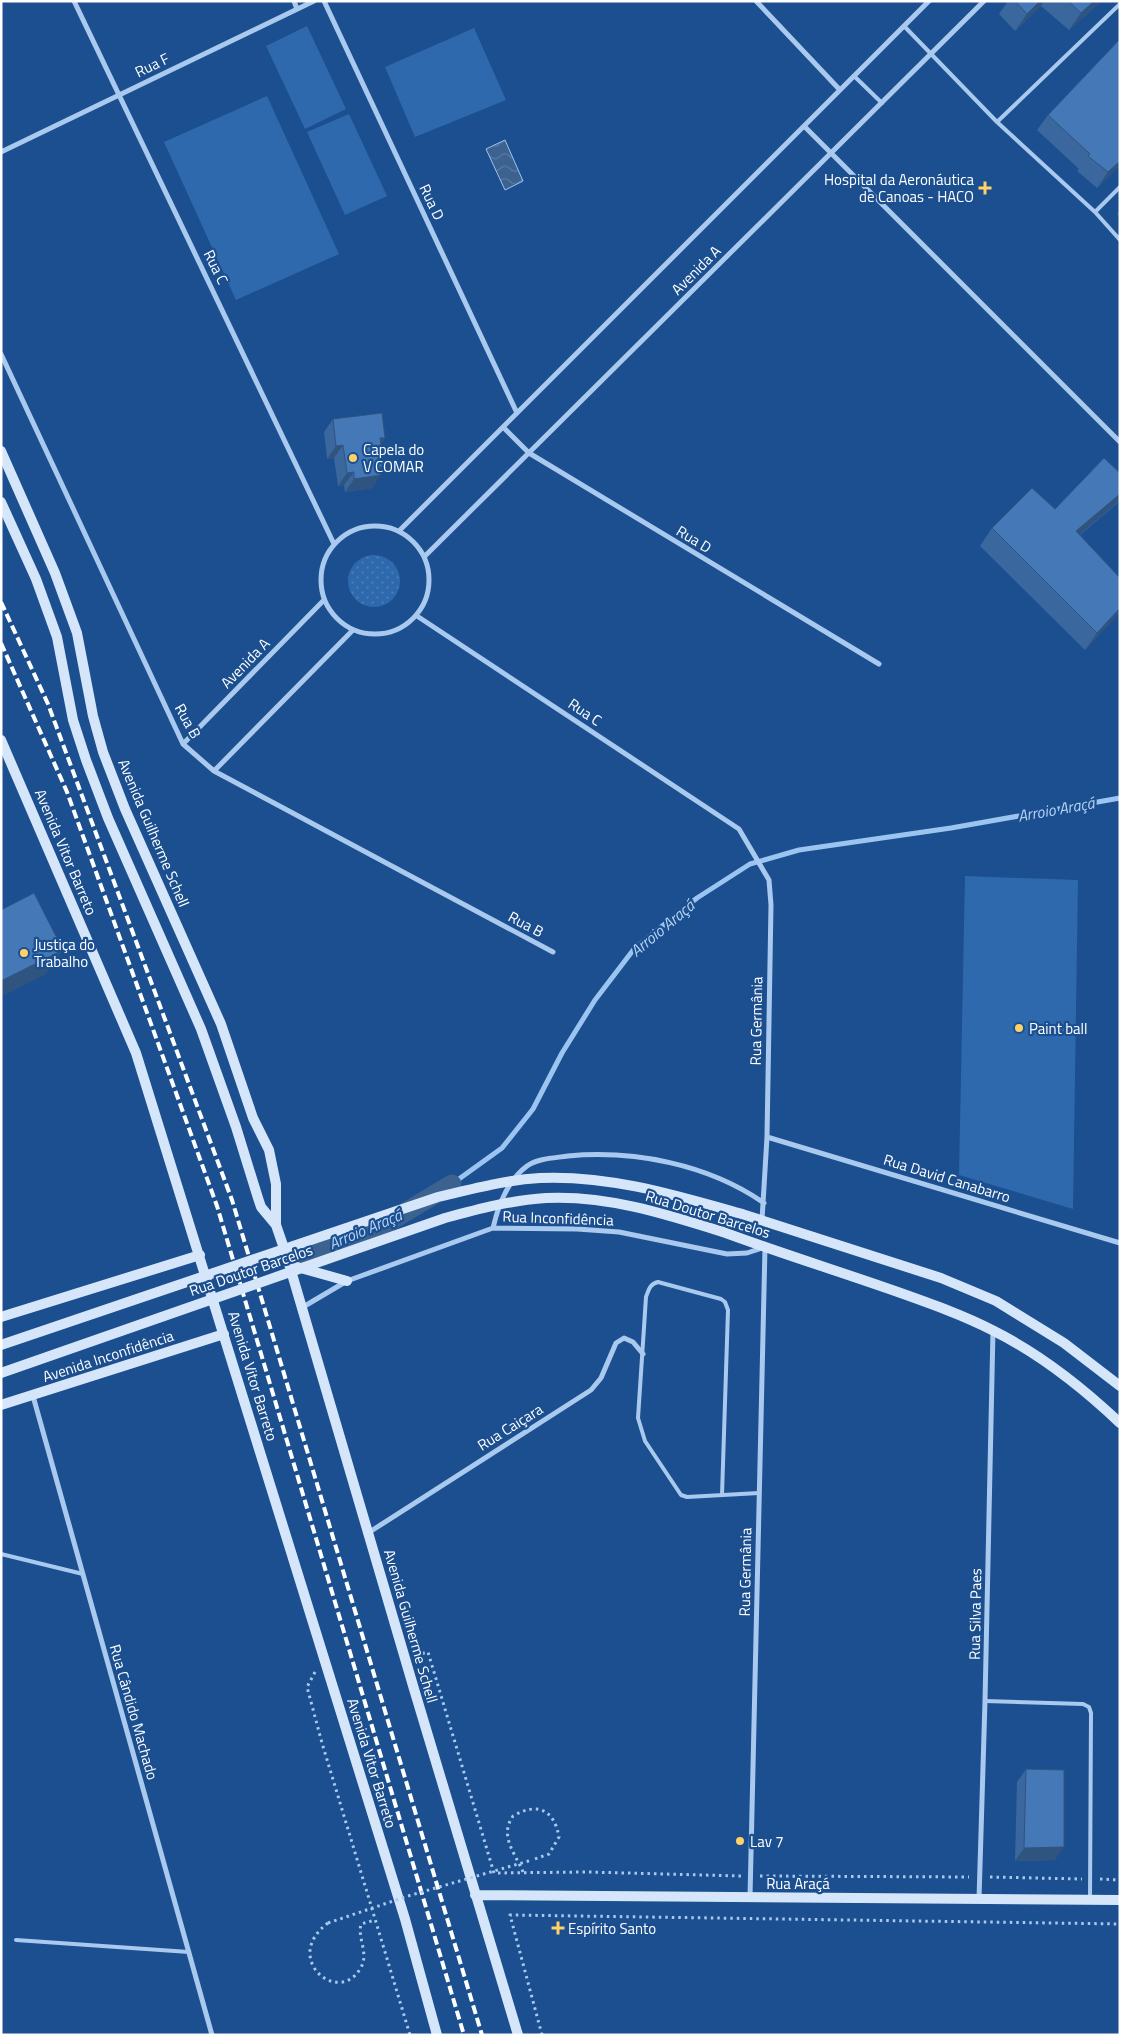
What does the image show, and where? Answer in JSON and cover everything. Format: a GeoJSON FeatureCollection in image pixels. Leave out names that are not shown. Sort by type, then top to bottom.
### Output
{"type":"FeatureCollection","features":[{"type":"Feature","properties":{"kind":"main road","name":"Avenida Guilherme Schell"},"geometry":{"type":"LineString","coordinates":[[1,452],[55,574],[77,633],[103,752],[125,809],[221,1024],[253,1118],[265,1142],[274,1167],[278,1202],[276,1225]]}},
{"type":"Feature","properties":{"kind":"main road","name":"Avenida Guilherme Schell"},"geometry":{"type":"LineString","coordinates":[[1,502],[36,580],[57,637],[73,720],[86,760],[108,818],[201,1030],[236,1127],[261,1207],[276,1225],[290,1265],[518,2035]]}},
{"type":"Feature","properties":{"kind":"main road","name":"Avenida Vitor Barreto"},"geometry":{"type":"LineString","coordinates":[[1,740],[136,1053],[405,1919],[437,2035]]}},
{"type":"Feature","properties":{"kind":"main road","name":"Rua Doutor Barcelos"},"geometry":{"type":"LineString","coordinates":[[1,1345],[438,1197],[492,1184],[540,1178],[584,1179],[632,1184],[672,1194],[742,1214],[941,1278],[996,1301],[1064,1343],[1120,1386]]}},
{"type":"Feature","properties":{"kind":"main road","name":"Rua Doutor Barcelos"},"geometry":{"type":"LineString","coordinates":[[1,1373],[445,1218],[495,1204],[547,1198],[620,1204],[668,1215],[937,1306],[994,1330],[1026,1349],[1058,1371],[1120,1423]]}},
{"type":"Feature","properties":{"kind":"main road"},"geometry":{"type":"LineString","coordinates":[[1,1317],[200,1255]]}},
{"type":"Feature","properties":{"kind":"main road"},"geometry":{"type":"LineString","coordinates":[[290,1265],[347,1281]]}},
{"type":"Feature","properties":{"kind":"main road","name":"Avenida Inconfidência"},"geometry":{"type":"LineString","coordinates":[[1,1405],[224,1334]]}},
{"type":"Feature","properties":{"kind":"main road","name":"Rua Araçá"},"geometry":{"type":"LineString","coordinates":[[475,1895],[1120,1900]]}},
{"type":"Feature","properties":{"kind":"street","name":"Rua C"},"geometry":{"type":"LineString","coordinates":[[74,1],[334,544]]}},
{"type":"Feature","properties":{"kind":"street"},"geometry":{"type":"LineString","coordinates":[[294,1],[297,9]]}},
{"type":"Feature","properties":{"kind":"street","name":"Rua F"},"geometry":{"type":"LineString","coordinates":[[1,152],[314,1]]}},
{"type":"Feature","properties":{"kind":"street","name":"Rua D"},"geometry":{"type":"LineString","coordinates":[[324,1],[517,413]]}},
{"type":"Feature","properties":{"kind":"street"},"geometry":{"type":"LineString","coordinates":[[756,1],[840,90]]}},
{"type":"Feature","properties":{"kind":"street","name":"Avenida A"},"geometry":{"type":"LineString","coordinates":[[399,531],[929,1]]}},
{"type":"Feature","properties":{"kind":"street","name":"Avenida A"},"geometry":{"type":"LineString","coordinates":[[425,556],[984,1]]}},
{"type":"Feature","properties":{"kind":"street"},"geometry":{"type":"LineString","coordinates":[[804,126],[1120,442]]}},
{"type":"Feature","properties":{"kind":"street","name":"Rua B"},"geometry":{"type":"LineString","coordinates":[[1,354],[183,744],[214,771],[553,952]]}},
{"type":"Feature","properties":{"kind":"street","name":"Rua D"},"geometry":{"type":"LineString","coordinates":[[503,427],[528,453],[879,664]]}},
{"type":"Feature","properties":{"kind":"street"},"geometry":{"type":"LineString","coordinates":[[382,526],[399,531],[414,541],[425,556],[430,571],[430,587],[426,602],[417,616],[406,626],[392,632],[377,635],[352,631],[334,615],[324,600],[321,586],[321,571],[326,557],[334,544],[348,533],[364,527],[382,526]]}},
{"type":"Feature","properties":{"kind":"street","name":"Avenida A"},"geometry":{"type":"LineString","coordinates":[[183,744],[324,600]]}},
{"type":"Feature","properties":{"kind":"street","name":"Rua C"},"geometry":{"type":"LineString","coordinates":[[417,616],[739,829]]}},
{"type":"Feature","properties":{"kind":"street"},"geometry":{"type":"LineString","coordinates":[[214,771],[352,631]]}},
{"type":"Feature","properties":{"kind":"street","name":"Rua Germânia"},"geometry":{"type":"LineString","coordinates":[[739,829],[769,880],[771,905],[767,1137],[762,1221]]}},
{"type":"Feature","properties":{"kind":"street","name":"Rua David Canabarro"},"geometry":{"type":"LineString","coordinates":[[767,1137],[1120,1243]]}},
{"type":"Feature","properties":{"kind":"street"},"geometry":{"type":"LineString","coordinates":[[493,1228],[497,1211],[510,1184],[528,1166],[547,1159],[584,1155],[620,1154],[703,1172],[732,1183],[764,1202]]}},
{"type":"Feature","properties":{"kind":"street","name":"Rua Inconfidência"},"geometry":{"type":"LineString","coordinates":[[303,1307],[347,1281],[493,1228],[577,1229],[618,1232],[727,1254],[747,1253],[765,1247]]}},
{"type":"Feature","properties":{"kind":"street","name":"Rua Germânia"},"geometry":{"type":"LineString","coordinates":[[750,1897],[765,1247]]}},
{"type":"Feature","properties":{"kind":"street","name":"Rua Silva Paes"},"geometry":{"type":"LineString","coordinates":[[979,1899],[994,1330]]}},
{"type":"Feature","properties":{"kind":"street","name":"Rua Caiçara"},"geometry":{"type":"LineString","coordinates":[[368,1533],[592,1390],[605,1370],[616,1343],[624,1338],[633,1342],[643,1354]]}},
{"type":"Feature","properties":{"kind":"street","name":"Rua Cândido Machado"},"geometry":{"type":"LineString","coordinates":[[33,1396],[212,2035]]}},
{"type":"Feature","properties":{"kind":"lane"},"geometry":{"type":"LineString","coordinates":[[997,122],[1120,4]]}},
{"type":"Feature","properties":{"kind":"lane"},"geometry":{"type":"LineString","coordinates":[[904,26],[997,122],[1095,212],[1120,240]]}},
{"type":"Feature","properties":{"kind":"lane"},"geometry":{"type":"LineString","coordinates":[[854,76],[882,103]]}},
{"type":"Feature","properties":{"kind":"lane"},"geometry":{"type":"LineString","coordinates":[[1095,212],[1120,187]]}},
{"type":"Feature","properties":{"kind":"lane"},"geometry":{"type":"LineString","coordinates":[[722,1495],[728,1310],[725,1302],[721,1299],[658,1282],[649,1288],[646,1296],[638,1418],[644,1441],[681,1495],[722,1495],[759,1493]]}},
{"type":"Feature","properties":{"kind":"lane"},"geometry":{"type":"LineString","coordinates":[[1,1554],[83,1574]]}},
{"type":"Feature","properties":{"kind":"lane"},"geometry":{"type":"LineString","coordinates":[[985,1701],[1083,1704],[1089,1707],[1091,1713],[1090,1900]]}},
{"type":"Feature","properties":{"kind":"lane"},"geometry":{"type":"LineString","coordinates":[[16,1940],[189,1952]]}},
{"type":"Feature","properties":{"kind":"path"},"geometry":{"type":"LineString","coordinates":[[428,1652],[494,1873],[979,1876],[1120,1880]]}},
{"type":"Feature","properties":{"kind":"path"},"geometry":{"type":"LineString","coordinates":[[323,1656],[307,1687],[322,1744],[410,2035]]}},
{"type":"Feature","properties":{"kind":"path"},"geometry":{"type":"LineString","coordinates":[[375,1920],[361,1924],[359,1931],[363,1941],[363,1958],[361,1968],[355,1975],[346,1980],[336,1982],[320,1977],[314,1969],[310,1950],[313,1939],[320,1929],[328,1923],[408,1896],[532,1860],[549,1854],[559,1837],[552,1818],[539,1808],[529,1808],[513,1816],[507,1830],[507,1839],[516,1856],[523,1872]]}},
{"type":"Feature","properties":{"kind":"path"},"geometry":{"type":"LineString","coordinates":[[542,2035],[510,1916],[1120,1924]]}},
{"type":"Feature","properties":{"kind":"shaded area"},"geometry":{"type":"Polygon","coordinates":[[[307,26],[346,109],[305,129],[266,46],[307,26]]]}},
{"type":"Feature","properties":{"kind":"shaded area"},"geometry":{"type":"Polygon","coordinates":[[[474,28],[506,100],[415,137],[385,67],[474,28]]]}},
{"type":"Feature","properties":{"kind":"shaded area"},"geometry":{"type":"Polygon","coordinates":[[[267,96],[339,254],[236,300],[164,142],[267,96]]]}},
{"type":"Feature","properties":{"kind":"shaded area"},"geometry":{"type":"Polygon","coordinates":[[[349,114],[387,196],[345,215],[307,132],[349,114]]]}},
{"type":"Feature","properties":{"kind":"shaded area"},"geometry":{"type":"Polygon","coordinates":[[[374,555],[384,557],[392,563],[398,571],[400,581],[398,591],[392,599],[384,605],[374,607],[364,605],[356,599],[350,591],[348,581],[350,571],[356,563],[364,557],[374,555]]]}},
{"type":"Feature","properties":{"kind":"shaded area","name":"Paint ball"},"geometry":{"type":"Polygon","coordinates":[[[965,876],[1078,880],[1073,1209],[959,1175],[965,876]]]}},
{"type":"Feature","properties":{"kind":"water"},"geometry":{"type":"Polygon","coordinates":[[[505,140],[523,181],[505,190],[486,149],[505,140]]]}},
{"type":"Feature","properties":{"kind":"building"},"geometry":{"type":"Polygon","coordinates":[[[1015,1],[1040,1],[1027,14],[1015,1]]]}},
{"type":"Feature","properties":{"kind":"building"},"geometry":{"type":"Polygon","coordinates":[[[1068,1],[1094,1],[1081,13],[1068,1]]]}},
{"type":"Feature","properties":{"kind":"building"},"geometry":{"type":"Polygon","coordinates":[[[1120,39],[1120,161],[1108,172],[1088,156],[1090,154],[1048,115],[1120,39]]]}},
{"type":"Feature","properties":{"kind":"building","name":"Capela do V COMAR"},"geometry":{"type":"Polygon","coordinates":[[[382,413],[385,438],[380,438],[384,466],[380,467],[381,475],[354,479],[354,472],[347,473],[343,445],[336,446],[333,419],[382,413]]]}},
{"type":"Feature","properties":{"kind":"building"},"geometry":{"type":"Polygon","coordinates":[[[1104,458],[1120,473],[1120,494],[1076,531],[1120,578],[1120,608],[1097,633],[992,528],[1032,488],[1055,509],[1104,458]]]}},
{"type":"Feature","properties":{"kind":"building"},"geometry":{"type":"Polygon","coordinates":[[[34,893],[63,950],[1,981],[1,910],[34,893]]]}},
{"type":"Feature","properties":{"kind":"building"},"geometry":{"type":"Polygon","coordinates":[[[1026,1769],[1064,1770],[1064,1847],[1024,1848],[1026,1769]]]}},
{"type":"Feature","properties":{"kind":"waterway","name":"Arroio Araçá"},"geometry":{"type":"LineString","coordinates":[[452,1184],[502,1148],[533,1109],[562,1053],[595,1000],[634,949],[697,898],[750,864],[799,850],[951,828],[1120,798]]}},
{"type":"Feature","properties":{"kind":"waterway","name":"Arroio Araçá"},"geometry":{"type":"LineString","coordinates":[[291,1259],[389,1222],[452,1184]]}},
{"type":"Feature","properties":{"kind":"railway"},"geometry":{"type":"LineString","coordinates":[[1,602],[48,704],[232,1200],[482,2035]]}},
{"type":"Feature","properties":{"kind":"railway"},"geometry":{"type":"LineString","coordinates":[[1,643],[67,792],[217,1206],[464,2035]]}},
{"type":"Feature","properties":{"kind":"place","name":"Hospital da Aeronáutica de Canoas - HACO"},"geometry":{"type":"Point","coordinates":[985,188]}},
{"type":"Feature","properties":{"kind":"place","name":"Capela do V COMAR"},"geometry":{"type":"Point","coordinates":[353,458]}},
{"type":"Feature","properties":{"kind":"place","name":"Justiça do Trabalho"},"geometry":{"type":"Point","coordinates":[24,953]}},
{"type":"Feature","properties":{"kind":"place","name":"Paint ball"},"geometry":{"type":"Point","coordinates":[1019,1028]}},
{"type":"Feature","properties":{"kind":"place","name":"Lav 7"},"geometry":{"type":"Point","coordinates":[740,1841]}},
{"type":"Feature","properties":{"kind":"place","name":"Espírito Santo"},"geometry":{"type":"Point","coordinates":[558,1928]}}]}
